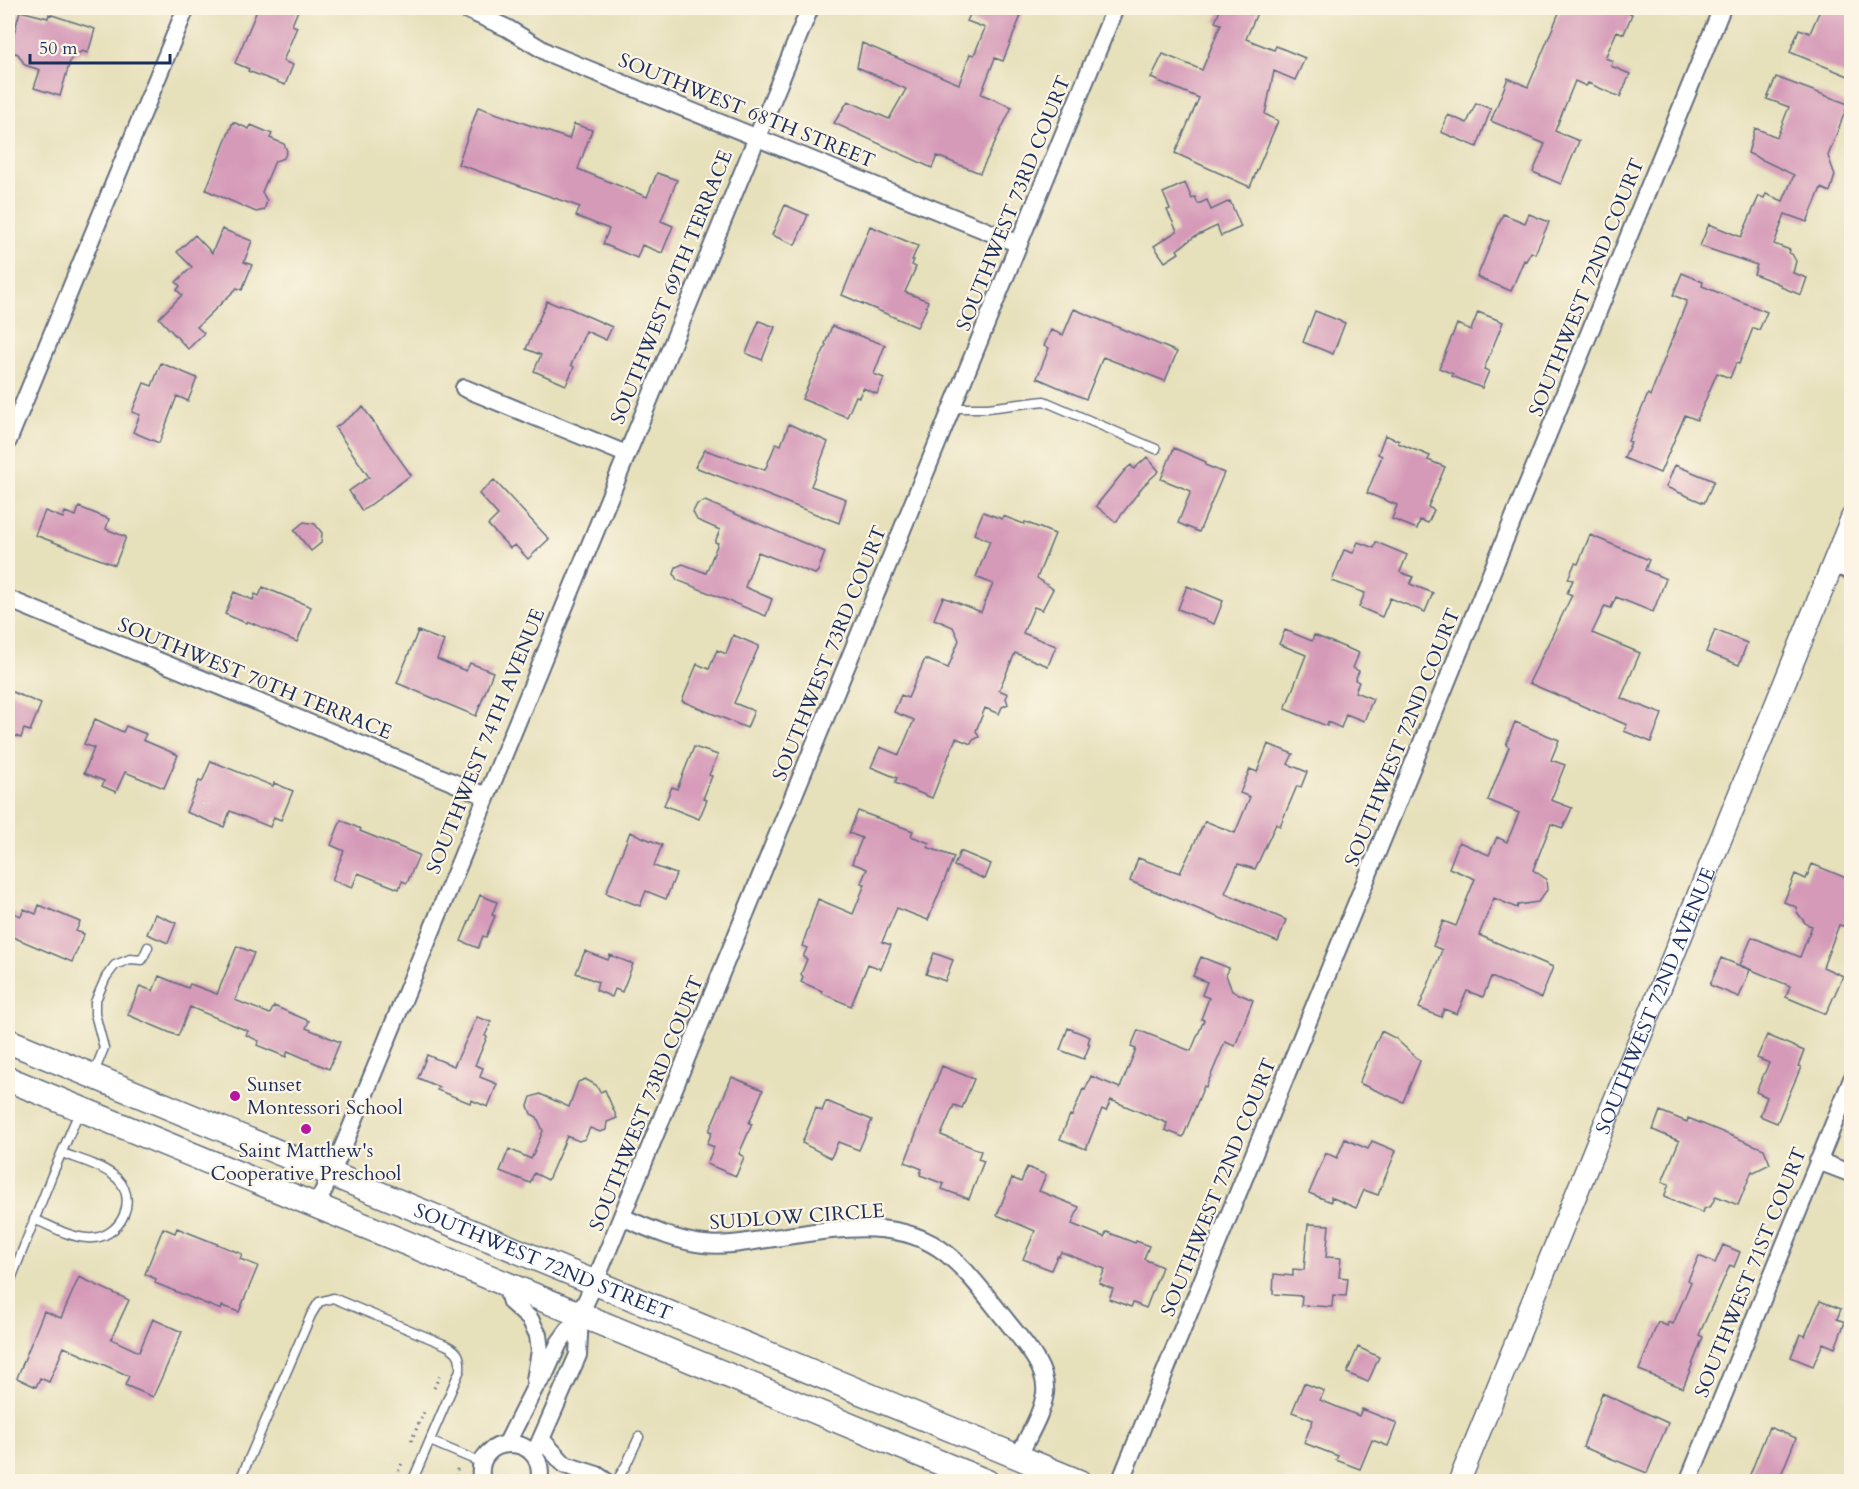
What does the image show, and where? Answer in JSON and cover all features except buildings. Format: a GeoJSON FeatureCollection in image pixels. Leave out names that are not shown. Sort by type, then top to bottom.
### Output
{"type":"FeatureCollection","features":[{"type":"Feature","properties":{"kind":"main road","name":"SOUTHWEST 72ND STREET"},"geometry":{"type":"LineString","coordinates":[[8,1041],[1079,1482]]}},
{"type":"Feature","properties":{"kind":"main road"},"geometry":{"type":"LineString","coordinates":[[81,1110],[93,1076]]}},
{"type":"Feature","properties":{"kind":"main road","name":"SOUTHWEST 72ND STREET"},"geometry":{"type":"LineString","coordinates":[[8,1079],[987,1482]]}},
{"type":"Feature","properties":{"kind":"main road"},"geometry":{"type":"LineString","coordinates":[[960,1470],[1001,1464],[1018,1456]]}},
{"type":"Feature","properties":{"kind":"street"},"geometry":{"type":"LineString","coordinates":[[8,441],[186,8]]}},
{"type":"Feature","properties":{"kind":"street","name":"SOUTHWEST 68TH STREET"},"geometry":{"type":"LineString","coordinates":[[463,8],[507,28],[548,53],[1019,244]]}},
{"type":"Feature","properties":{"kind":"street"},"geometry":{"type":"LineString","coordinates":[[756,136],[810,8]]}},
{"type":"Feature","properties":{"kind":"street","name":"SOUTHWEST 73RD COURT"},"geometry":{"type":"LineString","coordinates":[[580,1314],[622,1217],[1115,8]]}},
{"type":"Feature","properties":{"kind":"street","name":"SOUTHWEST 72ND COURT"},"geometry":{"type":"LineString","coordinates":[[1120,1482],[1722,8]]}},
{"type":"Feature","properties":{"kind":"street","name":"SOUTHWEST 69TH TERRACE"},"geometry":{"type":"LineString","coordinates":[[626,454],[756,136]]}},
{"type":"Feature","properties":{"kind":"street"},"geometry":{"type":"LineString","coordinates":[[464,388],[626,454]]}},
{"type":"Feature","properties":{"kind":"street","name":"SOUTHWEST 74TH AVENUE"},"geometry":{"type":"LineString","coordinates":[[317,1205],[626,454]]}},
{"type":"Feature","properties":{"kind":"street","name":"SOUTHWEST 72ND AVENUE"},"geometry":{"type":"LineString","coordinates":[[1459,1482],[1842,568],[1851,517]]}},
{"type":"Feature","properties":{"kind":"street","name":"SOUTHWEST 70TH TERRACE"},"geometry":{"type":"LineString","coordinates":[[8,599],[486,796]]}},
{"type":"Feature","properties":{"kind":"street","name":"SOUTHWEST 71ST COURT"},"geometry":{"type":"LineString","coordinates":[[1688,1482],[1851,1079]]}},
{"type":"Feature","properties":{"kind":"street"},"geometry":{"type":"LineString","coordinates":[[1818,1161],[1851,1174]]}},
{"type":"Feature","properties":{"kind":"street","name":"SUDLOW CIRCLE"},"geometry":{"type":"LineString","coordinates":[[622,1217],[668,1236],[704,1244],[728,1244],[822,1231],[884,1229],[911,1235],[934,1245],[958,1264],[978,1286],[1023,1342],[1040,1368],[1045,1385],[1045,1395],[1018,1456]]}},
{"type":"Feature","properties":{"kind":"street"},"geometry":{"type":"LineString","coordinates":[[505,1283],[511,1302],[530,1319],[538,1335],[540,1351],[535,1372],[535,1387]]}},
{"type":"Feature","properties":{"kind":"street"},"geometry":{"type":"LineString","coordinates":[[507,1443],[535,1387],[544,1376],[559,1343],[580,1314]]}},
{"type":"Feature","properties":{"kind":"street"},"geometry":{"type":"LineString","coordinates":[[534,1455],[578,1355],[580,1314]]}},
{"type":"Feature","properties":{"kind":"street"},"geometry":{"type":"LineString","coordinates":[[541,1439],[565,1465],[597,1475],[607,1482]]}},
{"type":"Feature","properties":{"kind":"street"},"geometry":{"type":"LineString","coordinates":[[482,1482],[480,1471],[482,1464],[491,1450],[507,1443],[522,1446],[534,1455],[540,1468],[539,1482]]}},
{"type":"Feature","properties":{"kind":"lane"},"geometry":{"type":"LineString","coordinates":[[952,408],[988,408],[1044,401],[1156,449]]}},
{"type":"Feature","properties":{"kind":"lane"},"geometry":{"type":"LineString","coordinates":[[93,1076],[104,1048],[95,1014],[95,1002],[106,977],[115,965],[130,958],[142,960],[148,947]]}},
{"type":"Feature","properties":{"kind":"lane"},"geometry":{"type":"LineString","coordinates":[[8,1287],[34,1219],[81,1110]]}},
{"type":"Feature","properties":{"kind":"lane"},"geometry":{"type":"LineString","coordinates":[[34,1219],[72,1235],[88,1238],[104,1236],[114,1231],[125,1215],[127,1202],[125,1194],[114,1175],[62,1153]]}},
{"type":"Feature","properties":{"kind":"lane"},"geometry":{"type":"LineString","coordinates":[[239,1482],[311,1315],[319,1302],[327,1299],[341,1300],[457,1351],[460,1370],[412,1482]]}},
{"type":"Feature","properties":{"kind":"lane"},"geometry":{"type":"LineString","coordinates":[[615,1482],[639,1437]]}},
{"type":"Feature","properties":{"kind":"lane"},"geometry":{"type":"LineString","coordinates":[[430,1441],[482,1464]]}},
{"type":"Feature","properties":{"kind":"path"},"geometry":{"type":"LineString","coordinates":[[434,1388],[441,1375]]}},
{"type":"Feature","properties":{"kind":"path"},"geometry":{"type":"LineString","coordinates":[[411,1441],[425,1410]]}},
{"type":"Feature","properties":{"kind":"path"},"geometry":{"type":"LineString","coordinates":[[394,1482],[402,1463]]}},
{"type":"Feature","properties":{"kind":"path"},"geometry":{"type":"LineString","coordinates":[[454,1482],[458,1466]]}},
{"type":"Feature","properties":{"kind":"place","name":"Sunset Montessori School"},"geometry":{"type":"Point","coordinates":[235,1096]}},
{"type":"Feature","properties":{"kind":"place","name":"Saint Matthew's Cooperative Preschool"},"geometry":{"type":"Point","coordinates":[306,1129]}}]}
